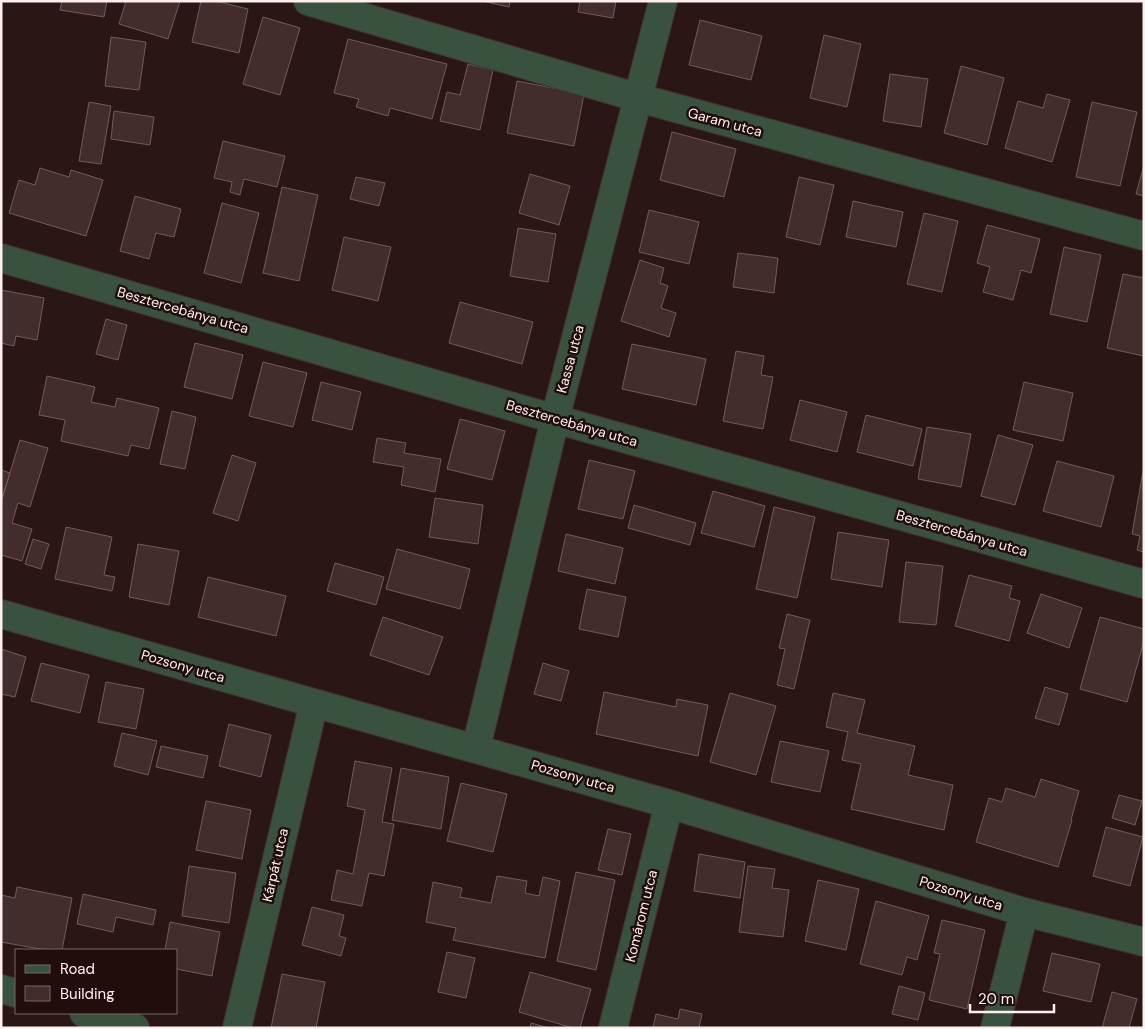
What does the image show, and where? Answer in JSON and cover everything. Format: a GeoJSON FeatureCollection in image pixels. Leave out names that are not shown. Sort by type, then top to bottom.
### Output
{"type":"FeatureCollection","features":[{"type":"Feature","properties":{"kind":"street","name":"Garam utca"},"geometry":{"type":"LineString","coordinates":[[308,1],[639,98],[1144,236]]}},
{"type":"Feature","properties":{"kind":"street","name":"Kassa utca"},"geometry":{"type":"LineString","coordinates":[[476,748],[555,419],[664,1]]}},
{"type":"Feature","properties":{"kind":"street","name":"Besztercebánya utca"},"geometry":{"type":"LineString","coordinates":[[1,258],[555,419],[1144,584]]}},
{"type":"Feature","properties":{"kind":"street","name":"Pozsony utca"},"geometry":{"type":"LineString","coordinates":[[1,614],[669,804],[1024,912],[1144,942]]}},
{"type":"Feature","properties":{"kind":"street","name":"Kárpát utca"},"geometry":{"type":"LineString","coordinates":[[237,1028],[314,703]]}},
{"type":"Feature","properties":{"kind":"street","name":"Komárom utca"},"geometry":{"type":"LineString","coordinates":[[613,1028],[669,804]]}},
{"type":"Feature","properties":{"kind":"street"},"geometry":{"type":"LineString","coordinates":[[995,1028],[1024,912]]}},
{"type":"Feature","properties":{"kind":"street"},"geometry":{"type":"LineString","coordinates":[[1,989],[15,993]]}},
{"type":"Feature","properties":{"kind":"street"},"geometry":{"type":"LineString","coordinates":[[87,1014],[135,1028]]}},
{"type":"Feature","properties":{"kind":"building"},"geometry":{"type":"Polygon","coordinates":[[[62,1],[107,1],[104,17],[60,10],[62,1]]]}},
{"type":"Feature","properties":{"kind":"building"},"geometry":{"type":"Polygon","coordinates":[[[126,1],[180,1],[168,39],[119,24],[126,1]]]}},
{"type":"Feature","properties":{"kind":"building"},"geometry":{"type":"Polygon","coordinates":[[[201,1],[215,1],[248,9],[239,53],[192,42],[201,1]]]}},
{"type":"Feature","properties":{"kind":"building"},"geometry":{"type":"Polygon","coordinates":[[[482,1],[510,1],[509,7],[482,1]]]}},
{"type":"Feature","properties":{"kind":"building"},"geometry":{"type":"Polygon","coordinates":[[[580,1],[616,1],[613,18],[578,12],[580,1]]]}},
{"type":"Feature","properties":{"kind":"building"},"geometry":{"type":"Polygon","coordinates":[[[263,17],[300,28],[280,95],[243,84],[263,17]]]}},
{"type":"Feature","properties":{"kind":"building"},"geometry":{"type":"Polygon","coordinates":[[[700,20],[762,36],[751,80],[689,65],[700,20]]]}},
{"type":"Feature","properties":{"kind":"building"},"geometry":{"type":"Polygon","coordinates":[[[824,35],[861,44],[847,107],[810,98],[824,35]]]}},
{"type":"Feature","properties":{"kind":"building"},"geometry":{"type":"Polygon","coordinates":[[[111,37],[146,42],[139,90],[105,86],[111,37]]]}},
{"type":"Feature","properties":{"kind":"building"},"geometry":{"type":"Polygon","coordinates":[[[348,39],[447,64],[432,119],[390,108],[388,116],[356,107],[359,99],[334,93],[348,39]]]}},
{"type":"Feature","properties":{"kind":"building"},"geometry":{"type":"Polygon","coordinates":[[[468,64],[493,70],[480,130],[440,121],[447,92],[460,95],[468,64]]]}},
{"type":"Feature","properties":{"kind":"building"},"geometry":{"type":"Polygon","coordinates":[[[961,66],[1004,78],[987,145],[944,133],[961,66]]]}},
{"type":"Feature","properties":{"kind":"building"},"geometry":{"type":"Polygon","coordinates":[[[890,74],[928,79],[921,127],[883,121],[890,74]]]}},
{"type":"Feature","properties":{"kind":"building"},"geometry":{"type":"Polygon","coordinates":[[[517,81],[584,94],[574,146],[507,133],[517,81]]]}},
{"type":"Feature","properties":{"kind":"building"},"geometry":{"type":"Polygon","coordinates":[[[1047,94],[1070,100],[1052,162],[1005,148],[1018,101],[1043,108],[1047,94]]]}},
{"type":"Feature","properties":{"kind":"building"},"geometry":{"type":"Polygon","coordinates":[[[89,102],[111,106],[101,164],[79,161],[89,102]]]}},
{"type":"Feature","properties":{"kind":"building"},"geometry":{"type":"Polygon","coordinates":[[[1092,102],[1137,112],[1120,186],[1076,177],[1092,102]]]}},
{"type":"Feature","properties":{"kind":"building"},"geometry":{"type":"Polygon","coordinates":[[[114,111],[154,117],[150,145],[111,139],[114,111]]]}},
{"type":"Feature","properties":{"kind":"building"},"geometry":{"type":"Polygon","coordinates":[[[672,132],[736,149],[724,197],[660,180],[672,132]]]}},
{"type":"Feature","properties":{"kind":"building"},"geometry":{"type":"Polygon","coordinates":[[[223,141],[285,156],[277,187],[244,179],[240,195],[230,192],[232,182],[214,178],[223,141]]]}},
{"type":"Feature","properties":{"kind":"building"},"geometry":{"type":"Polygon","coordinates":[[[1144,165],[1144,196],[1136,194],[1144,165]]]}},
{"type":"Feature","properties":{"kind":"building"},"geometry":{"type":"Polygon","coordinates":[[[40,168],[69,177],[71,170],[103,180],[86,236],[9,213],[19,180],[35,185],[40,168]]]}},
{"type":"Feature","properties":{"kind":"building"},"geometry":{"type":"Polygon","coordinates":[[[530,174],[570,186],[559,225],[519,213],[530,174]]]}},
{"type":"Feature","properties":{"kind":"building"},"geometry":{"type":"Polygon","coordinates":[[[356,177],[385,183],[379,206],[350,199],[356,177]]]}},
{"type":"Feature","properties":{"kind":"building"},"geometry":{"type":"Polygon","coordinates":[[[799,177],[834,185],[820,245],[786,237],[799,177]]]}},
{"type":"Feature","properties":{"kind":"building"},"geometry":{"type":"Polygon","coordinates":[[[282,187],[318,195],[299,281],[263,273],[282,187]]]}},
{"type":"Feature","properties":{"kind":"building"},"geometry":{"type":"Polygon","coordinates":[[[135,196],[181,209],[174,237],[156,233],[149,259],[120,251],[135,196]]]}},
{"type":"Feature","properties":{"kind":"building"},"geometry":{"type":"Polygon","coordinates":[[[853,201],[903,212],[896,247],[846,237],[853,201]]]}},
{"type":"Feature","properties":{"kind":"building"},"geometry":{"type":"Polygon","coordinates":[[[222,203],[259,213],[241,283],[204,273],[222,203]]]}},
{"type":"Feature","properties":{"kind":"building"},"geometry":{"type":"Polygon","coordinates":[[[649,210],[699,222],[689,264],[639,252],[649,210]]]}},
{"type":"Feature","properties":{"kind":"building"},"geometry":{"type":"Polygon","coordinates":[[[924,213],[958,221],[942,292],[907,284],[924,213]]]}},
{"type":"Feature","properties":{"kind":"building"},"geometry":{"type":"Polygon","coordinates":[[[987,225],[1040,239],[1031,273],[1021,270],[1013,300],[983,292],[990,267],[977,263],[987,225]]]}},
{"type":"Feature","properties":{"kind":"building"},"geometry":{"type":"Polygon","coordinates":[[[518,228],[556,234],[548,282],[510,276],[518,228]]]}},
{"type":"Feature","properties":{"kind":"building"},"geometry":{"type":"Polygon","coordinates":[[[344,237],[391,247],[378,301],[332,290],[344,237]]]}},
{"type":"Feature","properties":{"kind":"building"},"geometry":{"type":"Polygon","coordinates":[[[1064,247],[1101,255],[1087,322],[1050,314],[1064,247]]]}},
{"type":"Feature","properties":{"kind":"building"},"geometry":{"type":"Polygon","coordinates":[[[738,253],[778,258],[774,293],[733,287],[738,253]]]}},
{"type":"Feature","properties":{"kind":"building"},"geometry":{"type":"Polygon","coordinates":[[[640,260],[664,268],[660,283],[668,286],[661,308],[676,313],[669,337],[621,321],[640,260]]]}},
{"type":"Feature","properties":{"kind":"building"},"geometry":{"type":"Polygon","coordinates":[[[1123,274],[1144,278],[1144,356],[1107,348],[1123,274]]]}},
{"type":"Feature","properties":{"kind":"building"},"geometry":{"type":"Polygon","coordinates":[[[1,290],[44,298],[37,340],[16,336],[14,346],[1,343],[1,290]]]}},
{"type":"Feature","properties":{"kind":"building"},"geometry":{"type":"Polygon","coordinates":[[[460,302],[533,322],[522,364],[449,343],[460,302]]]}},
{"type":"Feature","properties":{"kind":"building"},"geometry":{"type":"Polygon","coordinates":[[[106,319],[127,325],[118,360],[96,354],[106,319]]]}},
{"type":"Feature","properties":{"kind":"building"},"geometry":{"type":"Polygon","coordinates":[[[195,343],[243,355],[232,399],[184,387],[195,343]]]}},
{"type":"Feature","properties":{"kind":"building"},"geometry":{"type":"Polygon","coordinates":[[[632,344],[706,359],[696,405],[622,389],[632,344]]]}},
{"type":"Feature","properties":{"kind":"building"},"geometry":{"type":"Polygon","coordinates":[[[736,351],[764,356],[761,375],[773,377],[763,429],[723,421],[736,351]]]}},
{"type":"Feature","properties":{"kind":"building"},"geometry":{"type":"Polygon","coordinates":[[[263,362],[307,373],[293,427],[249,416],[263,362]]]}},
{"type":"Feature","properties":{"kind":"building"},"geometry":{"type":"Polygon","coordinates":[[[47,376],[95,387],[91,402],[115,407],[117,398],[159,408],[149,449],[131,445],[128,456],[61,441],[65,420],[39,415],[47,376]]]}},
{"type":"Feature","properties":{"kind":"building"},"geometry":{"type":"Polygon","coordinates":[[[321,382],[361,392],[352,430],[312,420],[321,382]]]}},
{"type":"Feature","properties":{"kind":"building"},"geometry":{"type":"Polygon","coordinates":[[[1024,382],[1073,393],[1063,441],[1013,430],[1024,382]]]}},
{"type":"Feature","properties":{"kind":"building"},"geometry":{"type":"Polygon","coordinates":[[[800,400],[847,412],[837,452],[790,440],[800,400]]]}},
{"type":"Feature","properties":{"kind":"building"},"geometry":{"type":"Polygon","coordinates":[[[172,411],[196,417],[185,469],[160,464],[172,411]]]}},
{"type":"Feature","properties":{"kind":"building"},"geometry":{"type":"Polygon","coordinates":[[[866,415],[922,429],[913,466],[857,452],[866,415]]]}},
{"type":"Feature","properties":{"kind":"building"},"geometry":{"type":"Polygon","coordinates":[[[460,419],[505,431],[492,480],[447,469],[460,419]]]}},
{"type":"Feature","properties":{"kind":"building"},"geometry":{"type":"Polygon","coordinates":[[[927,427],[971,434],[961,487],[918,479],[927,427]]]}},
{"type":"Feature","properties":{"kind":"building"},"geometry":{"type":"Polygon","coordinates":[[[998,435],[1033,445],[1015,505],[981,496],[998,435]]]}},
{"type":"Feature","properties":{"kind":"building"},"geometry":{"type":"Polygon","coordinates":[[[377,438],[406,443],[404,453],[441,459],[435,492],[401,485],[404,467],[373,462],[377,438]]]}},
{"type":"Feature","properties":{"kind":"building"},"geometry":{"type":"Polygon","coordinates":[[[20,440],[48,448],[30,507],[18,503],[12,523],[32,529],[22,561],[1,555],[1,502],[20,440]]]}},
{"type":"Feature","properties":{"kind":"building"},"geometry":{"type":"Polygon","coordinates":[[[232,455],[256,463],[238,521],[213,513],[232,455]]]}},
{"type":"Feature","properties":{"kind":"building"},"geometry":{"type":"Polygon","coordinates":[[[589,460],[635,471],[623,519],[578,509],[589,460]]]}},
{"type":"Feature","properties":{"kind":"building"},"geometry":{"type":"Polygon","coordinates":[[[1057,461],[1114,476],[1101,527],[1043,511],[1057,461]]]}},
{"type":"Feature","properties":{"kind":"building"},"geometry":{"type":"Polygon","coordinates":[[[1144,466],[1144,552],[1137,550],[1140,536],[1132,534],[1144,466]]]}},
{"type":"Feature","properties":{"kind":"building"},"geometry":{"type":"Polygon","coordinates":[[[1,470],[10,473],[1,502],[1,470]]]}},
{"type":"Feature","properties":{"kind":"building"},"geometry":{"type":"Polygon","coordinates":[[[713,491],[765,506],[754,547],[701,533],[713,491]]]}},
{"type":"Feature","properties":{"kind":"building"},"geometry":{"type":"Polygon","coordinates":[[[435,498],[483,505],[478,544],[429,537],[435,498]]]}},
{"type":"Feature","properties":{"kind":"building"},"geometry":{"type":"Polygon","coordinates":[[[634,505],[696,523],[690,545],[628,528],[634,505]]]}},
{"type":"Feature","properties":{"kind":"building"},"geometry":{"type":"Polygon","coordinates":[[[774,507],[815,517],[797,598],[756,589],[774,507]]]}},
{"type":"Feature","properties":{"kind":"building"},"geometry":{"type":"Polygon","coordinates":[[[66,527],[112,537],[104,575],[115,577],[112,591],[55,579],[66,527]]]}},
{"type":"Feature","properties":{"kind":"building"},"geometry":{"type":"Polygon","coordinates":[[[838,532],[889,540],[882,587],[831,579],[838,532]]]}},
{"type":"Feature","properties":{"kind":"building"},"geometry":{"type":"Polygon","coordinates":[[[566,534],[623,548],[615,584],[558,571],[566,534]]]}},
{"type":"Feature","properties":{"kind":"building"},"geometry":{"type":"Polygon","coordinates":[[[33,539],[49,544],[41,569],[25,564],[33,539]]]}},
{"type":"Feature","properties":{"kind":"building"},"geometry":{"type":"Polygon","coordinates":[[[138,544],[179,551],[169,605],[129,597],[138,544]]]}},
{"type":"Feature","properties":{"kind":"building"},"geometry":{"type":"Polygon","coordinates":[[[397,549],[470,569],[460,609],[386,589],[397,549]]]}},
{"type":"Feature","properties":{"kind":"building"},"geometry":{"type":"Polygon","coordinates":[[[906,562],[943,566],[936,625],[899,622],[906,562]]]}},
{"type":"Feature","properties":{"kind":"building"},"geometry":{"type":"Polygon","coordinates":[[[335,563],[384,577],[376,605],[327,591],[335,563]]]}},
{"type":"Feature","properties":{"kind":"building"},"geometry":{"type":"Polygon","coordinates":[[[969,575],[1012,586],[1009,598],[1020,601],[1009,641],[955,626],[969,575]]]}},
{"type":"Feature","properties":{"kind":"building"},"geometry":{"type":"Polygon","coordinates":[[[208,577],[286,596],[276,636],[198,617],[208,577]]]}},
{"type":"Feature","properties":{"kind":"building"},"geometry":{"type":"Polygon","coordinates":[[[587,589],[626,597],[618,637],[579,629],[587,589]]]}},
{"type":"Feature","properties":{"kind":"building"},"geometry":{"type":"Polygon","coordinates":[[[1041,594],[1082,608],[1069,648],[1027,633],[1041,594]]]}},
{"type":"Feature","properties":{"kind":"building"},"geometry":{"type":"Polygon","coordinates":[[[787,614],[810,620],[794,689],[777,685],[785,649],[779,648],[787,614]]]}},
{"type":"Feature","properties":{"kind":"building"},"geometry":{"type":"Polygon","coordinates":[[[383,617],[443,637],[429,675],[370,655],[383,617]]]}},
{"type":"Feature","properties":{"kind":"building"},"geometry":{"type":"Polygon","coordinates":[[[1100,617],[1144,629],[1144,641],[1127,702],[1080,689],[1100,617]]]}},
{"type":"Feature","properties":{"kind":"building"},"geometry":{"type":"Polygon","coordinates":[[[1,649],[26,657],[15,697],[1,694],[1,649]]]}},
{"type":"Feature","properties":{"kind":"building"},"geometry":{"type":"Polygon","coordinates":[[[41,663],[89,675],[80,713],[31,701],[41,663]]]}},
{"type":"Feature","properties":{"kind":"building"},"geometry":{"type":"Polygon","coordinates":[[[543,663],[569,671],[561,701],[534,694],[543,663]]]}},
{"type":"Feature","properties":{"kind":"building"},"geometry":{"type":"Polygon","coordinates":[[[106,682],[144,689],[136,729],[98,722],[106,682]]]}},
{"type":"Feature","properties":{"kind":"building"},"geometry":{"type":"Polygon","coordinates":[[[1045,687],[1068,694],[1059,725],[1035,718],[1045,687]]]}},
{"type":"Feature","properties":{"kind":"building"},"geometry":{"type":"Polygon","coordinates":[[[604,692],[676,707],[677,699],[708,705],[698,756],[596,734],[604,692]]]}},
{"type":"Feature","properties":{"kind":"building"},"geometry":{"type":"Polygon","coordinates":[[[730,693],[776,706],[756,775],[710,762],[730,693]]]}},
{"type":"Feature","properties":{"kind":"building"},"geometry":{"type":"Polygon","coordinates":[[[833,693],[865,700],[857,733],[915,746],[908,775],[953,785],[944,830],[851,809],[861,764],[842,760],[848,732],[826,727],[833,693]]]}},
{"type":"Feature","properties":{"kind":"building"},"geometry":{"type":"Polygon","coordinates":[[[229,724],[271,735],[261,777],[219,766],[229,724]]]}},
{"type":"Feature","properties":{"kind":"building"},"geometry":{"type":"Polygon","coordinates":[[[122,733],[157,741],[148,775],[114,766],[122,733]]]}},
{"type":"Feature","properties":{"kind":"building"},"geometry":{"type":"Polygon","coordinates":[[[780,741],[829,751],[820,792],[771,782],[780,741]]]}},
{"type":"Feature","properties":{"kind":"building"},"geometry":{"type":"Polygon","coordinates":[[[161,746],[208,756],[203,778],[156,767],[161,746]]]}},
{"type":"Feature","properties":{"kind":"building"},"geometry":{"type":"Polygon","coordinates":[[[355,761],[392,768],[382,822],[394,824],[384,876],[369,873],[362,906],[331,900],[337,870],[353,874],[365,810],[347,806],[355,761]]]}},
{"type":"Feature","properties":{"kind":"building"},"geometry":{"type":"Polygon","coordinates":[[[401,768],[449,777],[441,829],[392,820],[401,768]]]}},
{"type":"Feature","properties":{"kind":"building"},"geometry":{"type":"Polygon","coordinates":[[[1041,779],[1079,791],[1058,867],[976,842],[989,798],[1002,802],[1006,788],[1035,797],[1041,779]]]}},
{"type":"Feature","properties":{"kind":"building"},"geometry":{"type":"Polygon","coordinates":[[[461,783],[507,794],[493,852],[447,841],[461,783]]]}},
{"type":"Feature","properties":{"kind":"building"},"geometry":{"type":"Polygon","coordinates":[[[1119,795],[1142,801],[1135,825],[1112,818],[1119,795]]]}},
{"type":"Feature","properties":{"kind":"building"},"geometry":{"type":"Polygon","coordinates":[[[206,801],[251,810],[242,859],[196,850],[206,801]]]}},
{"type":"Feature","properties":{"kind":"building"},"geometry":{"type":"Polygon","coordinates":[[[1106,827],[1143,837],[1130,886],[1093,876],[1106,827]]]}},
{"type":"Feature","properties":{"kind":"building"},"geometry":{"type":"Polygon","coordinates":[[[608,829],[631,834],[622,875],[598,870],[608,829]]]}},
{"type":"Feature","properties":{"kind":"building"},"geometry":{"type":"Polygon","coordinates":[[[699,854],[745,862],[740,898],[694,891],[699,854]]]}},
{"type":"Feature","properties":{"kind":"building"},"geometry":{"type":"Polygon","coordinates":[[[189,866],[236,873],[229,923],[182,916],[189,866]]]}},
{"type":"Feature","properties":{"kind":"building"},"geometry":{"type":"Polygon","coordinates":[[[748,866],[775,869],[772,888],[789,890],[783,937],[739,932],[748,866]]]}},
{"type":"Feature","properties":{"kind":"building"},"geometry":{"type":"Polygon","coordinates":[[[576,872],[615,880],[596,970],[557,961],[576,872]]]}},
{"type":"Feature","properties":{"kind":"building"},"geometry":{"type":"Polygon","coordinates":[[[497,876],[527,881],[525,893],[539,896],[543,877],[560,881],[545,958],[453,940],[456,928],[426,922],[433,882],[462,888],[460,897],[491,903],[497,876]]]}},
{"type":"Feature","properties":{"kind":"building"},"geometry":{"type":"Polygon","coordinates":[[[818,880],[859,889],[846,950],[805,941],[818,880]]]}},
{"type":"Feature","properties":{"kind":"building"},"geometry":{"type":"Polygon","coordinates":[[[17,887],[72,898],[62,949],[40,949],[1,942],[1,895],[15,898],[17,887]]]}},
{"type":"Feature","properties":{"kind":"building"},"geometry":{"type":"Polygon","coordinates":[[[83,894],[156,910],[153,925],[116,917],[113,932],[77,924],[83,894]]]}},
{"type":"Feature","properties":{"kind":"building"},"geometry":{"type":"Polygon","coordinates":[[[876,901],[929,916],[917,960],[907,957],[902,975],[860,964],[876,901]]]}},
{"type":"Feature","properties":{"kind":"building"},"geometry":{"type":"Polygon","coordinates":[[[312,907],[344,915],[339,936],[346,938],[341,956],[302,945],[312,907]]]}},
{"type":"Feature","properties":{"kind":"building"},"geometry":{"type":"Polygon","coordinates":[[[942,920],[985,930],[967,1009],[929,1000],[940,954],[934,953],[942,920]]]}},
{"type":"Feature","properties":{"kind":"building"},"geometry":{"type":"Polygon","coordinates":[[[170,922],[220,932],[212,976],[178,969],[178,949],[165,949],[170,922]]]}},
{"type":"Feature","properties":{"kind":"building"},"geometry":{"type":"Polygon","coordinates":[[[447,952],[475,958],[466,998],[438,992],[447,952]]]}},
{"type":"Feature","properties":{"kind":"building"},"geometry":{"type":"Polygon","coordinates":[[[1052,953],[1100,964],[1091,1002],[1043,991],[1052,953]]]}},
{"type":"Feature","properties":{"kind":"building"},"geometry":{"type":"Polygon","coordinates":[[[530,972],[591,989],[580,1028],[573,1028],[519,1012],[530,972]]]}},
{"type":"Feature","properties":{"kind":"building"},"geometry":{"type":"Polygon","coordinates":[[[282,974],[325,982],[316,1028],[271,1028],[282,974]]]}},
{"type":"Feature","properties":{"kind":"building"},"geometry":{"type":"Polygon","coordinates":[[[899,986],[925,993],[918,1020],[892,1014],[899,986]]]}},
{"type":"Feature","properties":{"kind":"building"},"geometry":{"type":"Polygon","coordinates":[[[1112,992],[1137,999],[1129,1028],[1102,1028],[1112,992]]]}},
{"type":"Feature","properties":{"kind":"building"},"geometry":{"type":"Polygon","coordinates":[[[680,1009],[702,1014],[699,1028],[653,1028],[656,1014],[678,1019],[680,1009]]]}},
{"type":"Feature","properties":{"kind":"building"},"geometry":{"type":"Polygon","coordinates":[[[531,1023],[549,1028],[530,1028],[531,1023]]]}}]}
